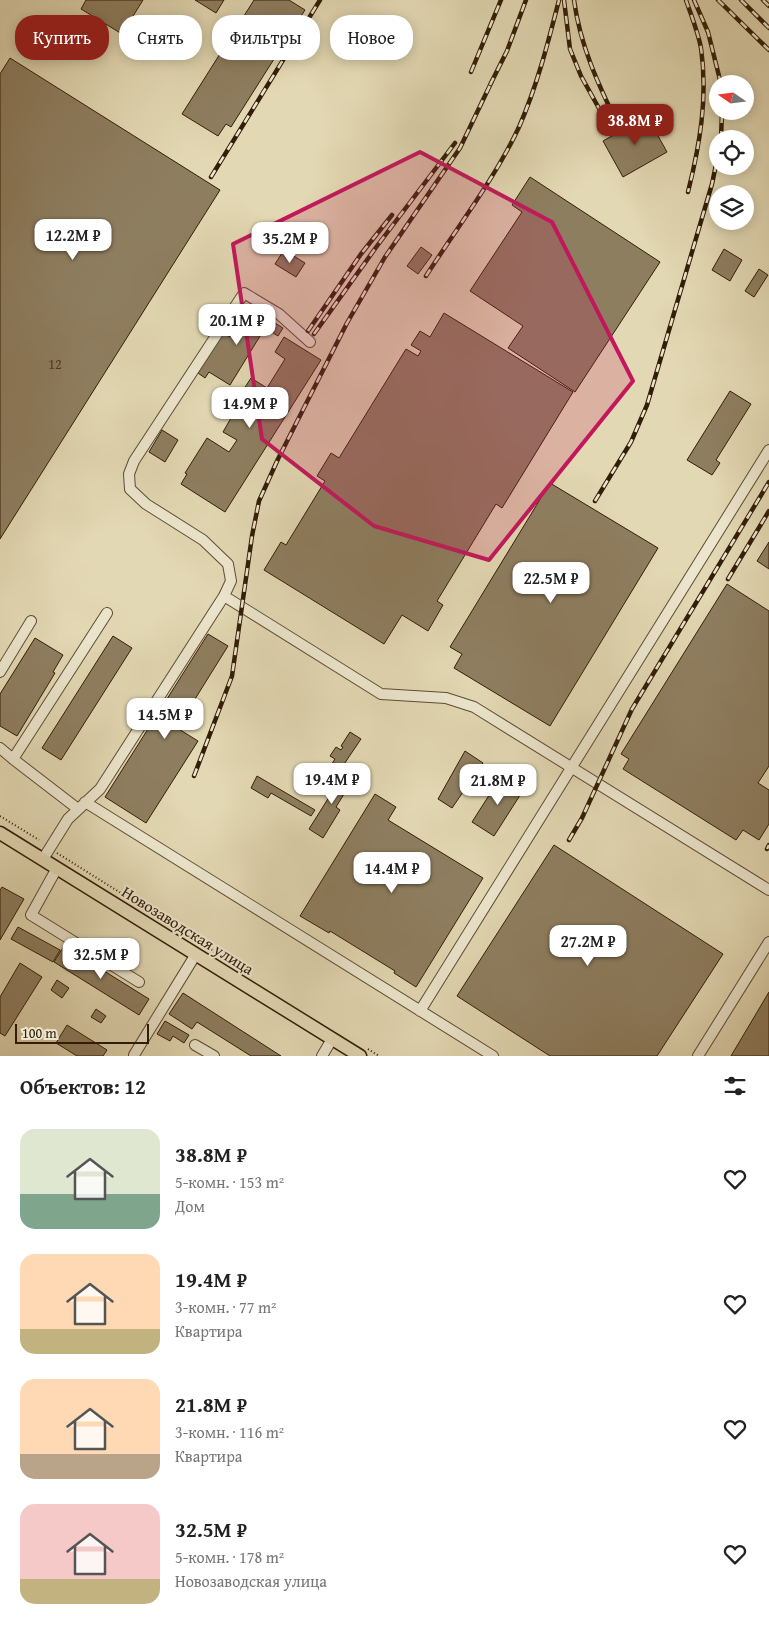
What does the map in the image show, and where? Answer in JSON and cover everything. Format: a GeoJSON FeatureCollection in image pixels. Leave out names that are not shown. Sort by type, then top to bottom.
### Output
{"type":"FeatureCollection","features":[{"type":"Feature","properties":{"kind":"main road","name":"Новозаводская улица"},"geometry":{"type":"LineString","coordinates":[[0,833],[332,1039],[361,1051]]}},
{"type":"Feature","properties":{"kind":"lane"},"geometry":{"type":"LineString","coordinates":[[43,859],[68,819],[100,790],[224,596],[231,581],[228,564],[203,540],[146,504],[130,489],[129,474],[134,462],[244,293],[279,314],[310,342]]}},
{"type":"Feature","properties":{"kind":"lane"},"geometry":{"type":"LineString","coordinates":[[420,1011],[769,450]]}},
{"type":"Feature","properties":{"kind":"lane"},"geometry":{"type":"LineString","coordinates":[[224,596],[381,694],[446,698],[474,707],[769,890]]}},
{"type":"Feature","properties":{"kind":"lane"},"geometry":{"type":"LineString","coordinates":[[14,759],[107,612]]}},
{"type":"Feature","properties":{"kind":"lane"},"geometry":{"type":"LineString","coordinates":[[0,672],[31,621]]}},
{"type":"Feature","properties":{"kind":"lane"},"geometry":{"type":"LineString","coordinates":[[0,748],[81,806],[493,1056]]}},
{"type":"Feature","properties":{"kind":"lane"},"geometry":{"type":"LineString","coordinates":[[57,868],[30,915],[140,982]]}},
{"type":"Feature","properties":{"kind":"lane"},"geometry":{"type":"LineString","coordinates":[[698,1056],[769,942]]}},
{"type":"Feature","properties":{"kind":"lane"},"geometry":{"type":"LineString","coordinates":[[134,1055],[196,954]]}},
{"type":"Feature","properties":{"kind":"lane"},"geometry":{"type":"LineString","coordinates":[[322,1056],[332,1039]]}},
{"type":"Feature","properties":{"kind":"lane"},"geometry":{"type":"LineString","coordinates":[[195,1045],[214,1056]]}},
{"type":"Feature","properties":{"kind":"path"},"geometry":{"type":"LineString","coordinates":[[0,816],[39,840]]}},
{"type":"Feature","properties":{"kind":"path"},"geometry":{"type":"LineString","coordinates":[[57,853],[255,977]]}},
{"type":"Feature","properties":{"kind":"path"},"geometry":{"type":"LineString","coordinates":[[361,1051],[379,1056]]}},
{"type":"Feature","properties":{"kind":"highlighted area"},"geometry":{"type":"Polygon","coordinates":[[[420,152],[552,222],[633,381],[489,560],[374,526],[262,439],[233,244],[420,152]]]}},
{"type":"Feature","properties":{"kind":"building"},"geometry":{"type":"Polygon","coordinates":[[[86,0],[143,0],[134,15],[119,15],[119,32],[109,26],[109,15],[91,15],[81,9],[86,0]]]}},
{"type":"Feature","properties":{"kind":"building"},"geometry":{"type":"Polygon","coordinates":[[[195,0],[224,0],[216,13],[195,0]]]}},
{"type":"Feature","properties":{"kind":"building"},"geometry":{"type":"Polygon","coordinates":[[[254,0],[289,0],[305,10],[302,15],[245,15],[254,0]]]}},
{"type":"Feature","properties":{"kind":"building"},"geometry":{"type":"Polygon","coordinates":[[[10,58],[220,190],[0,539],[0,74],[10,58]]]}},
{"type":"Feature","properties":{"kind":"building"},"geometry":{"type":"Polygon","coordinates":[[[216,60],[273,60],[231,127],[226,124],[218,136],[182,114],[216,60]]]}},
{"type":"Feature","properties":{"kind":"building"},"geometry":{"type":"Polygon","coordinates":[[[647,116],[667,152],[623,177],[603,141],[647,116]]]}},
{"type":"Feature","properties":{"kind":"building"},"geometry":{"type":"Polygon","coordinates":[[[530,177],[660,262],[575,392],[508,348],[523,326],[470,291],[522,212],[512,205],[530,177]]]}},
{"type":"Feature","properties":{"kind":"building"},"geometry":{"type":"Polygon","coordinates":[[[421,247],[432,255],[418,274],[407,266],[421,247]]]}},
{"type":"Feature","properties":{"kind":"building"},"geometry":{"type":"Polygon","coordinates":[[[724,249],[742,260],[730,281],[712,270],[724,249]]]}},
{"type":"Feature","properties":{"kind":"building"},"geometry":{"type":"Polygon","coordinates":[[[284,250],[305,263],[296,277],[275,264],[284,250]]]}},
{"type":"Feature","properties":{"kind":"building"},"geometry":{"type":"Polygon","coordinates":[[[759,269],[768,275],[754,297],[745,291],[759,269]]]}},
{"type":"Feature","properties":{"kind":"building"},"geometry":{"type":"Polygon","coordinates":[[[249,307],[283,328],[278,336],[265,328],[230,385],[209,372],[205,378],[198,373],[223,333],[230,337],[249,307]]]}},
{"type":"Feature","properties":{"kind":"building"},"geometry":{"type":"Polygon","coordinates":[[[444,313],[573,392],[502,508],[496,504],[437,601],[443,605],[428,631],[402,615],[384,644],[264,570],[281,542],[286,545],[325,481],[317,476],[331,453],[339,458],[406,349],[418,356],[421,351],[411,345],[420,331],[430,337],[444,313]]]}},
{"type":"Feature","properties":{"kind":"building"},"geometry":{"type":"Polygon","coordinates":[[[284,337],[321,360],[225,512],[181,484],[187,474],[185,473],[207,438],[229,452],[237,440],[223,432],[231,418],[227,415],[251,378],[267,388],[285,359],[275,352],[284,337]]]}},
{"type":"Feature","properties":{"kind":"building"},"geometry":{"type":"Polygon","coordinates":[[[730,391],[751,404],[716,460],[720,463],[712,475],[687,460],[730,391]]]}},
{"type":"Feature","properties":{"kind":"building"},"geometry":{"type":"Polygon","coordinates":[[[162,430],[178,440],[165,462],[149,452],[162,430]]]}},
{"type":"Feature","properties":{"kind":"building"},"geometry":{"type":"Polygon","coordinates":[[[550,483],[658,548],[550,726],[454,668],[462,654],[450,647],[550,483]]]}},
{"type":"Feature","properties":{"kind":"building"},"geometry":{"type":"Polygon","coordinates":[[[769,542],[769,569],[757,561],[769,542]]]}},
{"type":"Feature","properties":{"kind":"building"},"geometry":{"type":"Polygon","coordinates":[[[727,584],[769,611],[769,766],[758,783],[769,790],[769,824],[759,840],[743,830],[736,840],[623,769],[629,759],[621,754],[727,584]]]}},
{"type":"Feature","properties":{"kind":"building"},"geometry":{"type":"Polygon","coordinates":[[[208,634],[228,646],[177,728],[198,741],[146,823],[105,797],[208,634]]]}},
{"type":"Feature","properties":{"kind":"building"},"geometry":{"type":"Polygon","coordinates":[[[113,636],[132,648],[61,760],[42,748],[113,636]]]}},
{"type":"Feature","properties":{"kind":"building"},"geometry":{"type":"Polygon","coordinates":[[[35,638],[63,655],[53,672],[55,673],[17,736],[0,726],[0,694],[35,638]]]}},
{"type":"Feature","properties":{"kind":"building"},"geometry":{"type":"Polygon","coordinates":[[[350,732],[361,739],[328,788],[321,783],[323,780],[318,777],[323,767],[328,770],[335,759],[330,756],[336,747],[341,750],[343,747],[341,746],[350,732]]]}},
{"type":"Feature","properties":{"kind":"building"},"geometry":{"type":"Polygon","coordinates":[[[465,751],[483,763],[452,808],[438,799],[465,751]]]}},
{"type":"Feature","properties":{"kind":"building"},"geometry":{"type":"Polygon","coordinates":[[[348,767],[357,773],[336,807],[340,810],[323,838],[309,829],[348,767]]]}},
{"type":"Feature","properties":{"kind":"building"},"geometry":{"type":"Polygon","coordinates":[[[502,775],[524,789],[494,836],[472,822],[502,775]]]}},
{"type":"Feature","properties":{"kind":"building"},"geometry":{"type":"Polygon","coordinates":[[[257,776],[315,810],[311,816],[271,793],[268,798],[251,788],[257,776]]]}},
{"type":"Feature","properties":{"kind":"building"},"geometry":{"type":"Polygon","coordinates":[[[375,794],[396,807],[388,820],[483,878],[416,987],[394,973],[395,971],[330,931],[329,933],[300,916],[375,794]]]}},
{"type":"Feature","properties":{"kind":"building"},"geometry":{"type":"Polygon","coordinates":[[[554,845],[723,954],[657,1056],[550,1056],[457,996],[554,845]]]}},
{"type":"Feature","properties":{"kind":"building"},"geometry":{"type":"Polygon","coordinates":[[[2,887],[24,899],[0,940],[0,890],[2,887]]]}},
{"type":"Feature","properties":{"kind":"building"},"geometry":{"type":"Polygon","coordinates":[[[18,927],[60,950],[53,962],[11,939],[18,927]]]}},
{"type":"Feature","properties":{"kind":"building"},"geometry":{"type":"Polygon","coordinates":[[[64,946],[149,999],[139,1015],[54,962],[64,946]]]}},
{"type":"Feature","properties":{"kind":"building"},"geometry":{"type":"Polygon","coordinates":[[[20,963],[42,977],[5,1036],[0,1033],[0,997],[20,963]]]}},
{"type":"Feature","properties":{"kind":"building"},"geometry":{"type":"Polygon","coordinates":[[[57,980],[69,988],[62,998],[51,990],[57,980]]]}},
{"type":"Feature","properties":{"kind":"building"},"geometry":{"type":"Polygon","coordinates":[[[769,992],[769,1056],[731,1056],[769,992]]]}},
{"type":"Feature","properties":{"kind":"building"},"geometry":{"type":"Polygon","coordinates":[[[183,993],[281,1056],[251,1056],[197,1022],[192,1029],[169,1014],[183,993]]]}},
{"type":"Feature","properties":{"kind":"building"},"geometry":{"type":"Polygon","coordinates":[[[96,1009],[106,1016],[101,1023],[91,1017],[96,1009]]]}},
{"type":"Feature","properties":{"kind":"building"},"geometry":{"type":"Polygon","coordinates":[[[165,1021],[189,1035],[184,1043],[173,1036],[170,1041],[157,1034],[165,1021]]]}},
{"type":"Feature","properties":{"kind":"building"},"geometry":{"type":"Polygon","coordinates":[[[67,1025],[107,1050],[103,1056],[77,1056],[56,1043],[67,1025]]]}},
{"type":"Feature","properties":{"kind":"railway"},"geometry":{"type":"LineString","coordinates":[[211,177],[320,0]]}},
{"type":"Feature","properties":{"kind":"railway"},"geometry":{"type":"LineString","coordinates":[[471,72],[501,0]]}},
{"type":"Feature","properties":{"kind":"railway"},"geometry":{"type":"LineString","coordinates":[[490,85],[507,51],[526,0]]}},
{"type":"Feature","properties":{"kind":"railway"},"geometry":{"type":"LineString","coordinates":[[426,276],[510,146],[537,80],[559,0]]}},
{"type":"Feature","properties":{"kind":"railway"},"geometry":{"type":"LineString","coordinates":[[564,0],[570,49],[581,76],[611,130]]}},
{"type":"Feature","properties":{"kind":"railway"},"geometry":{"type":"LineString","coordinates":[[574,0],[585,49],[618,125]]}},
{"type":"Feature","properties":{"kind":"railway"},"geometry":{"type":"LineString","coordinates":[[686,0],[701,48],[704,84],[702,120],[688,192]]}},
{"type":"Feature","properties":{"kind":"railway"},"geometry":{"type":"LineString","coordinates":[[694,0],[708,32],[719,75]]}},
{"type":"Feature","properties":{"kind":"railway"},"geometry":{"type":"LineString","coordinates":[[718,0],[769,50]]}},
{"type":"Feature","properties":{"kind":"railway"},"geometry":{"type":"LineString","coordinates":[[741,0],[769,28]]}},
{"type":"Feature","properties":{"kind":"railway"},"geometry":{"type":"LineString","coordinates":[[763,0],[769,6]]}},
{"type":"Feature","properties":{"kind":"railway"},"geometry":{"type":"LineString","coordinates":[[194,776],[232,676],[252,536],[259,501],[278,459],[347,323],[385,257],[460,148],[493,79]]}},
{"type":"Feature","properties":{"kind":"railway"},"geometry":{"type":"LineString","coordinates":[[721,130],[722,120]]}},
{"type":"Feature","properties":{"kind":"railway"},"geometry":{"type":"LineString","coordinates":[[314,334],[377,246],[455,143]]}},
{"type":"Feature","properties":{"kind":"railway"},"geometry":{"type":"LineString","coordinates":[[595,501],[631,442],[647,405],[714,175]]}},
{"type":"Feature","properties":{"kind":"railway"},"geometry":{"type":"LineString","coordinates":[[308,331],[361,254],[392,215]]}},
{"type":"Feature","properties":{"kind":"railway"},"geometry":{"type":"LineString","coordinates":[[569,840],[582,818],[632,709],[769,482]]}},
{"type":"Feature","properties":{"kind":"railway"},"geometry":{"type":"LineString","coordinates":[[728,579],[769,511]]}},
{"type":"Feature","properties":{"kind":"railway"},"geometry":{"type":"LineString","coordinates":[[767,849],[769,845]]}}]}
